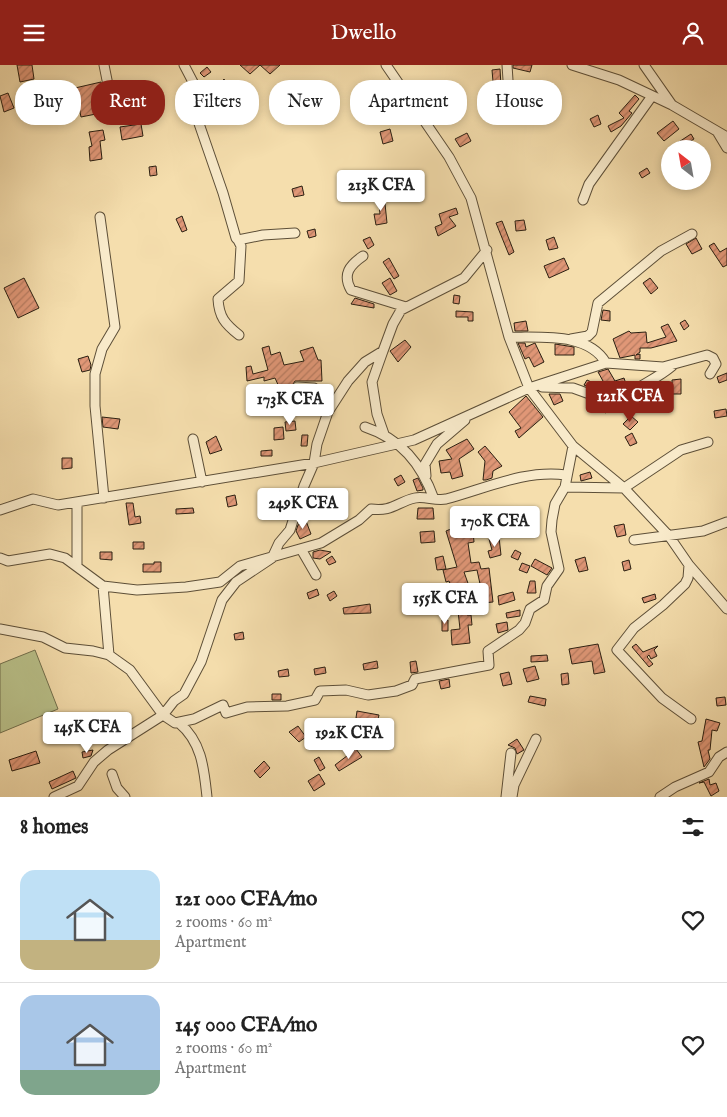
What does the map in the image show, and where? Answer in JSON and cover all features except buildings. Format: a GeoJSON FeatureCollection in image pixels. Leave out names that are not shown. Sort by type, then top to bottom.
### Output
{"type":"FeatureCollection","features":[{"type":"Feature","properties":{"kind":"street"},"geometry":{"type":"LineString","coordinates":[[104,65],[107,80]]}},
{"type":"Feature","properties":{"kind":"street"},"geometry":{"type":"LineString","coordinates":[[184,65],[194,84],[195,112],[241,246],[239,281],[218,299],[219,314],[226,325],[239,335]]}},
{"type":"Feature","properties":{"kind":"street"},"geometry":{"type":"LineString","coordinates":[[386,65],[449,157],[471,198],[487,250],[509,337],[529,388],[573,446],[624,488],[669,536],[688,565],[692,576],[727,609]]}},
{"type":"Feature","properties":{"kind":"street"},"geometry":{"type":"LineString","coordinates":[[507,65],[508,80]]}},
{"type":"Feature","properties":{"kind":"street"},"geometry":{"type":"LineString","coordinates":[[572,65],[618,80],[672,105],[727,137]]}},
{"type":"Feature","properties":{"kind":"street"},"geometry":{"type":"LineString","coordinates":[[644,65],[672,105]]}},
{"type":"Feature","properties":{"kind":"street"},"geometry":{"type":"LineString","coordinates":[[583,199],[589,184],[652,96]]}},
{"type":"Feature","properties":{"kind":"street"},"geometry":{"type":"LineString","coordinates":[[716,131],[727,148]]}},
{"type":"Feature","properties":{"kind":"street"},"geometry":{"type":"LineString","coordinates":[[100,217],[115,327],[102,349],[95,374],[95,405],[104,498]]}},
{"type":"Feature","properties":{"kind":"street"},"geometry":{"type":"LineString","coordinates":[[238,240],[263,235],[295,233]]}},
{"type":"Feature","properties":{"kind":"street"},"geometry":{"type":"LineString","coordinates":[[565,340],[588,335],[592,331],[598,303],[661,251],[692,234]]}},
{"type":"Feature","properties":{"kind":"street"},"geometry":{"type":"LineString","coordinates":[[384,434],[377,414],[372,382],[393,324],[401,310],[464,278],[487,250]]}},
{"type":"Feature","properties":{"kind":"street"},"geometry":{"type":"LineString","coordinates":[[363,256],[350,265],[347,272],[347,283],[351,289],[406,307]]}},
{"type":"Feature","properties":{"kind":"street"},"geometry":{"type":"LineString","coordinates":[[509,337],[565,340],[596,349],[606,363]]}},
{"type":"Feature","properties":{"kind":"street"},"geometry":{"type":"LineString","coordinates":[[54,797],[78,786],[94,762],[108,749],[163,715],[174,701],[184,694],[201,662],[213,622],[228,591],[240,578],[272,558],[292,524],[304,486],[314,463],[317,444],[332,403],[365,362],[383,351]]}},
{"type":"Feature","properties":{"kind":"street"},"geometry":{"type":"LineString","coordinates":[[0,510],[33,499],[58,505],[202,482],[314,463],[414,440],[529,388],[606,363],[662,367],[673,365],[689,358],[706,355],[713,357],[716,364],[710,374]]}},
{"type":"Feature","properties":{"kind":"street"},"geometry":{"type":"LineString","coordinates":[[529,388],[573,388],[595,396],[624,398],[637,387],[651,382],[673,365]]}},
{"type":"Feature","properties":{"kind":"street"},"geometry":{"type":"LineString","coordinates":[[297,387],[314,388],[332,403]]}},
{"type":"Feature","properties":{"kind":"street"},"geometry":{"type":"LineString","coordinates":[[427,481],[425,464],[437,444],[475,412]]}},
{"type":"Feature","properties":{"kind":"street"},"geometry":{"type":"LineString","coordinates":[[364,427],[384,434],[415,461],[427,481],[434,499]]}},
{"type":"Feature","properties":{"kind":"street"},"geometry":{"type":"LineString","coordinates":[[193,439],[202,482]]}},
{"type":"Feature","properties":{"kind":"street"},"geometry":{"type":"LineString","coordinates":[[565,487],[624,488],[681,450],[708,442]]}},
{"type":"Feature","properties":{"kind":"street"},"geometry":{"type":"LineString","coordinates":[[0,629],[43,637],[65,648],[109,655],[130,670],[163,715],[171,722],[179,723],[194,719],[223,705],[226,713],[247,707],[287,706],[315,700],[320,691],[346,690],[368,695],[396,691],[412,685],[415,679],[490,665],[488,651],[523,626],[530,609],[544,601],[547,586],[559,569],[550,531],[555,503],[565,487],[573,446]]}},
{"type":"Feature","properties":{"kind":"street"},"geometry":{"type":"LineString","coordinates":[[0,558],[8,561],[50,554],[65,558],[102,586],[137,590],[186,587],[220,582],[240,567],[320,543],[359,520],[371,509],[391,509],[408,500],[420,497],[443,500],[479,488],[546,473],[566,475]]}},
{"type":"Feature","properties":{"kind":"street"},"geometry":{"type":"LineString","coordinates":[[77,502],[78,566]]}},
{"type":"Feature","properties":{"kind":"street"},"geometry":{"type":"LineString","coordinates":[[634,541],[703,531],[727,522]]}},
{"type":"Feature","properties":{"kind":"street"},"geometry":{"type":"LineString","coordinates":[[301,549],[316,575]]}},
{"type":"Feature","properties":{"kind":"street"},"geometry":{"type":"LineString","coordinates":[[691,719],[662,698],[617,650],[634,628],[663,605],[692,576]]}},
{"type":"Feature","properties":{"kind":"street"},"geometry":{"type":"LineString","coordinates":[[102,586],[109,655]]}},
{"type":"Feature","properties":{"kind":"street"},"geometry":{"type":"LineString","coordinates":[[179,723],[188,731],[201,755],[207,777],[207,797]]}},
{"type":"Feature","properties":{"kind":"street"},"geometry":{"type":"LineString","coordinates":[[512,797],[514,785],[536,739]]}},
{"type":"Feature","properties":{"kind":"street"},"geometry":{"type":"LineString","coordinates":[[660,797],[675,787],[709,772],[720,757],[727,752]]}},
{"type":"Feature","properties":{"kind":"street"},"geometry":{"type":"LineString","coordinates":[[506,797],[512,753]]}},
{"type":"Feature","properties":{"kind":"street"},"geometry":{"type":"LineString","coordinates":[[112,774],[117,788],[125,797]]}},
{"type":"Feature","properties":{"kind":"green space"},"geometry":{"type":"Polygon","coordinates":[[[35,650],[58,709],[0,733],[0,664],[35,650]]]}}]}
